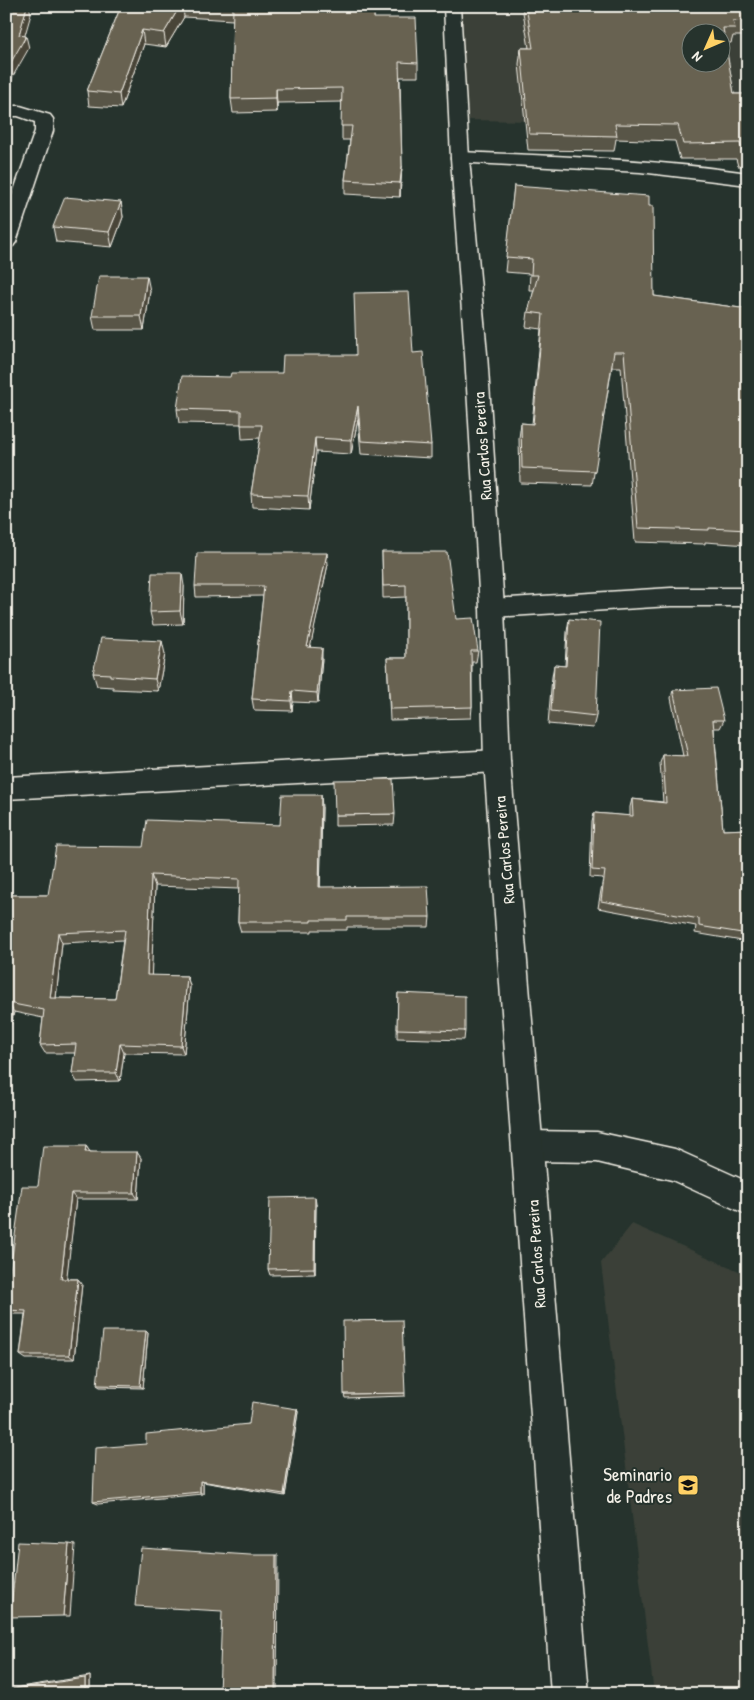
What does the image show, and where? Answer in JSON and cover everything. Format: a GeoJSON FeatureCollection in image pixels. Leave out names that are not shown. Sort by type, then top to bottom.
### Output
{"type":"FeatureCollection","features":[{"type":"Feature","properties":{"kind":"main road","name":"Rua Carlos Pereira"},"geometry":{"type":"LineString","coordinates":[[452,6],[460,158],[476,354],[492,608],[497,761],[570,1694]]}},
{"type":"Feature","properties":{"kind":"main road"},"geometry":{"type":"LineString","coordinates":[[6,111],[20,111],[44,119],[44,131],[6,242]]}},
{"type":"Feature","properties":{"kind":"main road"},"geometry":{"type":"LineString","coordinates":[[460,158],[574,163],[702,172],[748,179]]}},
{"type":"Feature","properties":{"kind":"main road"},"geometry":{"type":"LineString","coordinates":[[492,608],[671,597],[748,597]]}},
{"type":"Feature","properties":{"kind":"main road"},"geometry":{"type":"LineString","coordinates":[[6,788],[497,761]]}},
{"type":"Feature","properties":{"kind":"main road"},"geometry":{"type":"LineString","coordinates":[[528,1146],[597,1147],[675,1165],[748,1199]]}},
{"type":"Feature","properties":{"kind":"shaded area"},"geometry":{"type":"Polygon","coordinates":[[[458,6],[748,6],[748,124],[464,120],[458,6]]]}},
{"type":"Feature","properties":{"kind":"shaded area","name":"Seminario de Padres"},"geometry":{"type":"Polygon","coordinates":[[[632,1224],[748,1275],[748,1694],[654,1694],[601,1263],[632,1224]]]}},
{"type":"Feature","properties":{"kind":"building"},"geometry":{"type":"Polygon","coordinates":[[[6,6],[27,6],[19,35],[26,36],[10,64],[6,79],[6,6]]]}},
{"type":"Feature","properties":{"kind":"building"},"geometry":{"type":"Polygon","coordinates":[[[121,6],[180,6],[164,33],[142,30],[119,94],[87,91],[121,6]]]}},
{"type":"Feature","properties":{"kind":"building"},"geometry":{"type":"Polygon","coordinates":[[[233,6],[374,6],[374,18],[416,18],[418,63],[399,62],[402,166],[400,183],[345,180],[352,126],[341,126],[342,88],[276,89],[276,98],[231,99],[233,6]]]}},
{"type":"Feature","properties":{"kind":"building"},"geometry":{"type":"Polygon","coordinates":[[[526,6],[748,6],[748,20],[733,21],[735,28],[732,28],[732,22],[682,22],[682,72],[730,72],[734,94],[748,94],[748,151],[742,151],[740,143],[683,144],[678,125],[615,124],[617,136],[529,134],[521,48],[533,48],[526,6]]]}},
{"type":"Feature","properties":{"kind":"building"},"geometry":{"type":"Polygon","coordinates":[[[514,186],[649,196],[649,206],[653,206],[654,296],[748,309],[748,530],[638,528],[624,352],[614,352],[595,471],[522,468],[521,423],[533,424],[543,314],[528,312],[538,275],[531,275],[532,259],[506,257],[514,186]]]}},
{"type":"Feature","properties":{"kind":"building"},"geometry":{"type":"Polygon","coordinates":[[[65,197],[121,202],[109,232],[53,227],[65,197]]]}},
{"type":"Feature","properties":{"kind":"building"},"geometry":{"type":"Polygon","coordinates":[[[99,276],[147,276],[141,316],[92,316],[99,276]]]}},
{"type":"Feature","properties":{"kind":"building"},"geometry":{"type":"Polygon","coordinates":[[[409,292],[413,353],[423,352],[431,445],[361,441],[358,406],[351,440],[315,438],[308,496],[251,494],[262,425],[241,425],[241,411],[177,409],[182,376],[230,377],[231,373],[282,373],[283,355],[356,355],[354,293],[409,292]]]}},
{"type":"Feature","properties":{"kind":"building"},"geometry":{"type":"Polygon","coordinates":[[[382,552],[447,552],[456,619],[473,618],[478,651],[471,651],[472,707],[390,709],[387,658],[406,658],[406,585],[383,586],[382,552]]]}},
{"type":"Feature","properties":{"kind":"building"},"geometry":{"type":"Polygon","coordinates":[[[197,553],[327,553],[307,647],[322,648],[317,693],[292,691],[291,701],[252,699],[264,586],[195,586],[197,553]]]}},
{"type":"Feature","properties":{"kind":"building"},"geometry":{"type":"Polygon","coordinates":[[[152,573],[182,573],[180,611],[150,612],[152,573]]]}},
{"type":"Feature","properties":{"kind":"building"},"geometry":{"type":"Polygon","coordinates":[[[569,619],[600,622],[596,716],[551,711],[554,665],[566,666],[569,619]]]}},
{"type":"Feature","properties":{"kind":"building"},"geometry":{"type":"Polygon","coordinates":[[[101,638],[162,641],[155,679],[93,673],[101,638]]]}},
{"type":"Feature","properties":{"kind":"building"},"geometry":{"type":"Polygon","coordinates":[[[716,688],[724,720],[713,720],[723,830],[748,829],[748,934],[699,926],[699,919],[601,901],[605,871],[592,870],[594,813],[633,816],[632,799],[666,803],[663,755],[688,756],[673,690],[716,688]]]}},
{"type":"Feature","properties":{"kind":"building"},"geometry":{"type":"Polygon","coordinates":[[[393,779],[395,814],[335,815],[334,780],[393,779]]]}},
{"type":"Feature","properties":{"kind":"building"},"geometry":{"type":"Polygon","coordinates":[[[282,795],[321,795],[319,887],[428,886],[430,917],[347,917],[347,920],[311,920],[311,922],[238,922],[239,879],[151,875],[147,975],[187,976],[181,1046],[120,1044],[116,1073],[72,1073],[76,1044],[40,1045],[44,1010],[8,1003],[6,1010],[6,895],[48,895],[56,846],[143,847],[147,820],[280,825],[282,795]],[[125,930],[58,933],[50,998],[115,999],[125,930]]]}},
{"type":"Feature","properties":{"kind":"building"},"geometry":{"type":"Polygon","coordinates":[[[398,993],[465,996],[465,1031],[397,1029],[398,993]]]}},
{"type":"Feature","properties":{"kind":"building"},"geometry":{"type":"Polygon","coordinates":[[[43,1146],[86,1146],[85,1152],[137,1152],[134,1193],[71,1193],[61,1279],[78,1279],[69,1355],[20,1355],[26,1311],[6,1310],[22,1186],[38,1186],[43,1146]]]}},
{"type":"Feature","properties":{"kind":"building"},"geometry":{"type":"Polygon","coordinates":[[[315,1197],[314,1268],[268,1269],[270,1198],[315,1197]]]}},
{"type":"Feature","properties":{"kind":"building"},"geometry":{"type":"Polygon","coordinates":[[[402,1320],[405,1393],[344,1394],[343,1321],[402,1320]]]}},
{"type":"Feature","properties":{"kind":"building"},"geometry":{"type":"Polygon","coordinates":[[[103,1331],[146,1331],[140,1386],[97,1385],[103,1331]]]}},
{"type":"Feature","properties":{"kind":"building"},"geometry":{"type":"Polygon","coordinates":[[[252,1402],[297,1409],[284,1494],[200,1481],[200,1492],[93,1502],[95,1448],[146,1444],[146,1434],[249,1424],[252,1402]]]}},
{"type":"Feature","properties":{"kind":"building"},"geometry":{"type":"Polygon","coordinates":[[[18,1542],[69,1544],[63,1616],[10,1617],[18,1542]]]}},
{"type":"Feature","properties":{"kind":"building"},"geometry":{"type":"Polygon","coordinates":[[[141,1548],[276,1555],[275,1694],[219,1694],[222,1611],[135,1606],[141,1548]]]}},
{"type":"Feature","properties":{"kind":"building"},"geometry":{"type":"Polygon","coordinates":[[[85,1678],[85,1694],[13,1694],[13,1689],[85,1678]]]}},
{"type":"Feature","properties":{"kind":"place","name":"Seminario de Padres"},"geometry":{"type":"Point","coordinates":[688,1485]}}]}
